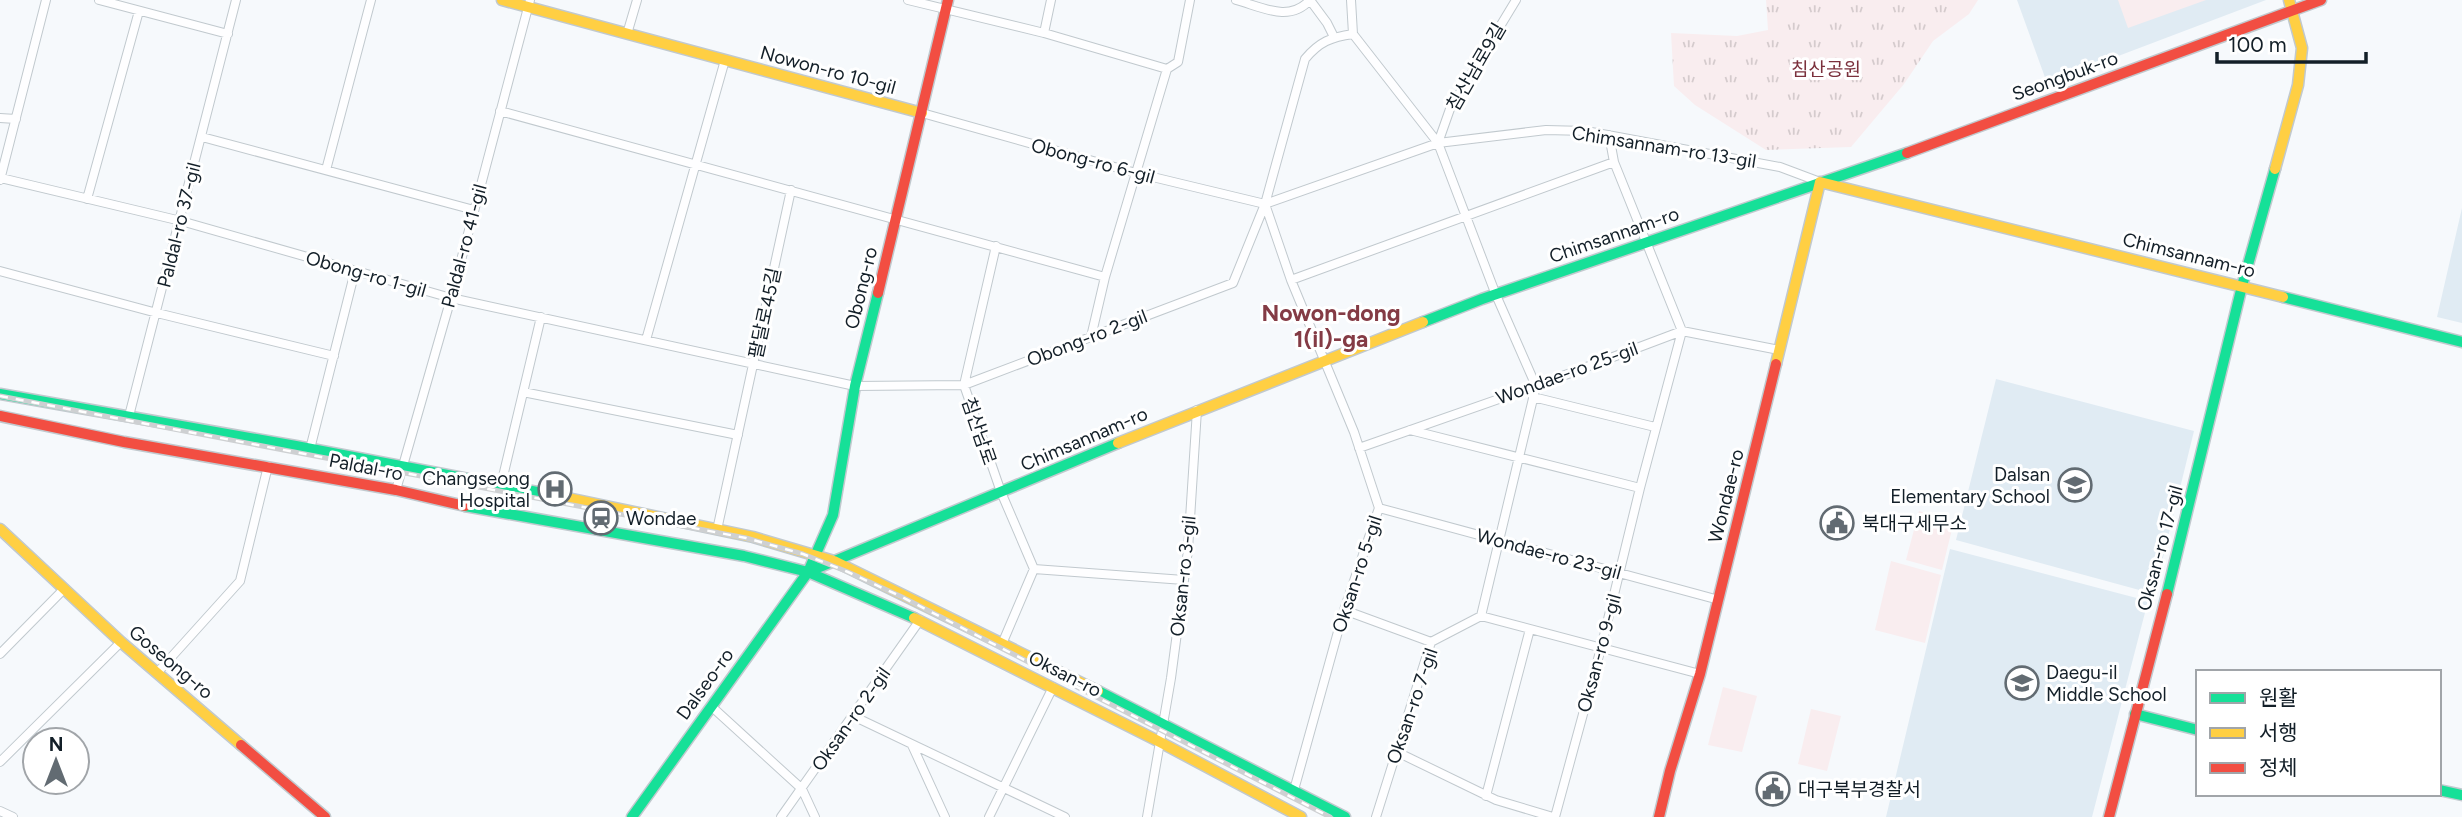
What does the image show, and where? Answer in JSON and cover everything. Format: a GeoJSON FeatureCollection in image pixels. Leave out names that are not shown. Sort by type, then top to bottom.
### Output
{"type":"FeatureCollection","features":[{"type":"Feature","properties":{"kind":"main road","name":"Nowon-ro 10-gil"},"geometry":{"type":"LineString","coordinates":[[502,0],[529,4],[627,34],[922,113]]}},
{"type":"Feature","properties":{"kind":"main road","name":"Seongbuk-ro"},"geometry":{"type":"LineString","coordinates":[[1819,182],[1888,160],[2291,5],[2321,0]]}},
{"type":"Feature","properties":{"kind":"main road","name":"Obong-ro"},"geometry":{"type":"LineString","coordinates":[[808,572],[833,515],[855,386],[947,5]]}},
{"type":"Feature","properties":{"kind":"main road","name":"Oksan-ro 17-gil"},"geometry":{"type":"LineString","coordinates":[[2109,817],[2186,523],[2242,286],[2298,85],[2302,48],[2291,5]]}},
{"type":"Feature","properties":{"kind":"main road","name":"Chimsannam-ro"},"geometry":{"type":"LineString","coordinates":[[808,572],[1197,410],[1496,295],[1819,182],[2462,342]]}},
{"type":"Feature","properties":{"kind":"main road","name":"Wondae-ro"},"geometry":{"type":"LineString","coordinates":[[1659,817],[1670,771],[1700,674],[1819,182]]}},
{"type":"Feature","properties":{"kind":"main road"},"geometry":{"type":"LineString","coordinates":[[0,394],[501,485],[753,537],[834,561],[1345,817]]}},
{"type":"Feature","properties":{"kind":"main road","name":"Paldal-ro"},"geometry":{"type":"LineString","coordinates":[[0,416],[124,442],[268,466],[447,503],[744,555],[808,572]]}},
{"type":"Feature","properties":{"kind":"main road","name":"Goseong-ro"},"geometry":{"type":"LineString","coordinates":[[0,529],[121,642],[325,817]]}},
{"type":"Feature","properties":{"kind":"main road","name":"Oksan-ro"},"geometry":{"type":"LineString","coordinates":[[808,572],[920,620],[1301,817]]}},
{"type":"Feature","properties":{"kind":"main road","name":"Dalseo-ro"},"geometry":{"type":"LineString","coordinates":[[632,817],[808,572]]}},
{"type":"Feature","properties":{"kind":"main road"},"geometry":{"type":"LineString","coordinates":[[2135,714],[2196,729]]}},
{"type":"Feature","properties":{"kind":"main road"},"geometry":{"type":"LineString","coordinates":[[2441,790],[2462,795]]}},
{"type":"Feature","properties":{"kind":"street"},"geometry":{"type":"LineString","coordinates":[[0,179],[46,0]]}},
{"type":"Feature","properties":{"kind":"street"},"geometry":{"type":"LineString","coordinates":[[99,0],[228,34]]}},
{"type":"Feature","properties":{"kind":"street","name":"Paldal-ro 37-gil"},"geometry":{"type":"LineString","coordinates":[[129,416],[236,0]]}},
{"type":"Feature","properties":{"kind":"street"},"geometry":{"type":"LineString","coordinates":[[326,170],[371,0]]}},
{"type":"Feature","properties":{"kind":"street"},"geometry":{"type":"LineString","coordinates":[[627,34],[637,0]]}},
{"type":"Feature","properties":{"kind":"street"},"geometry":{"type":"LineString","coordinates":[[908,0],[947,5],[1167,69]]}},
{"type":"Feature","properties":{"kind":"street"},"geometry":{"type":"LineString","coordinates":[[1044,33],[1051,0]]}},
{"type":"Feature","properties":{"kind":"street"},"geometry":{"type":"LineString","coordinates":[[1091,337],[1105,277],[1167,69],[1178,62],[1190,0]]}},
{"type":"Feature","properties":{"kind":"street"},"geometry":{"type":"LineString","coordinates":[[1236,0],[1284,14],[1301,10],[1310,0],[1334,37],[1353,34]]}},
{"type":"Feature","properties":{"kind":"street"},"geometry":{"type":"LineString","coordinates":[[1351,0],[1353,34],[1438,143],[1496,295],[1536,386],[1480,616],[1700,674]]}},
{"type":"Feature","properties":{"kind":"street","name":"침산남로9길"},"geometry":{"type":"LineString","coordinates":[[1438,143],[1450,109],[1516,0]]}},
{"type":"Feature","properties":{"kind":"street","name":"Paldal-ro 41-gil"},"geometry":{"type":"LineString","coordinates":[[396,491],[451,298],[529,4]]}},
{"type":"Feature","properties":{"kind":"street"},"geometry":{"type":"LineString","coordinates":[[87,199],[139,11]]}},
{"type":"Feature","properties":{"kind":"street","name":"Obong-ro 2-gil"},"geometry":{"type":"LineString","coordinates":[[855,386],[964,386],[1233,283],[1265,204],[1305,59],[1316,46],[1334,37]]}},
{"type":"Feature","properties":{"kind":"street"},"geometry":{"type":"LineString","coordinates":[[646,341],[725,60]]}},
{"type":"Feature","properties":{"kind":"street"},"geometry":{"type":"LineString","coordinates":[[500,111],[1105,277]]}},
{"type":"Feature","properties":{"kind":"street","name":"Obong-ro 6-gil"},"geometry":{"type":"LineString","coordinates":[[922,113],[1136,173],[1265,204]]}},
{"type":"Feature","properties":{"kind":"street"},"geometry":{"type":"LineString","coordinates":[[0,118],[16,119]]}},
{"type":"Feature","properties":{"kind":"street","name":"Chimsannam-ro 13-gil"},"geometry":{"type":"LineString","coordinates":[[1265,204],[1438,143],[1546,130],[1586,131],[1780,167],[1819,182]]}},
{"type":"Feature","properties":{"kind":"street"},"geometry":{"type":"LineString","coordinates":[[1609,135],[1614,162],[1682,331],[1779,350]]}},
{"type":"Feature","properties":{"kind":"street"},"geometry":{"type":"LineString","coordinates":[[202,137],[474,210]]}},
{"type":"Feature","properties":{"kind":"street"},"geometry":{"type":"LineString","coordinates":[[1291,280],[1614,162]]}},
{"type":"Feature","properties":{"kind":"street","name":"Obong-ro 1-gil"},"geometry":{"type":"LineString","coordinates":[[0,179],[181,221],[451,298],[855,386]]}},
{"type":"Feature","properties":{"kind":"street","name":"팔달로45길"},"geometry":{"type":"LineString","coordinates":[[717,530],[792,190]]}},
{"type":"Feature","properties":{"kind":"street","name":"Oksan-ro 5-gil"},"geometry":{"type":"LineString","coordinates":[[1265,204],[1291,280],[1326,361],[1379,508],[1344,610],[1294,790]]}},
{"type":"Feature","properties":{"kind":"street","name":"침산남로"},"geometry":{"type":"LineString","coordinates":[[996,246],[964,386],[1000,492],[1034,569]]}},
{"type":"Feature","properties":{"kind":"street"},"geometry":{"type":"LineString","coordinates":[[0,271],[334,356]]}},
{"type":"Feature","properties":{"kind":"street"},"geometry":{"type":"LineString","coordinates":[[310,449],[355,271]]}},
{"type":"Feature","properties":{"kind":"street"},"geometry":{"type":"LineString","coordinates":[[501,485],[541,317]]}},
{"type":"Feature","properties":{"kind":"street","name":"Wondae-ro 25-gil"},"geometry":{"type":"LineString","coordinates":[[1359,448],[1682,331]]}},
{"type":"Feature","properties":{"kind":"street","name":"Oksan-ro 9-gil"},"geometry":{"type":"LineString","coordinates":[[1554,817],[1601,648],[1655,427],[1682,331]]}},
{"type":"Feature","properties":{"kind":"street"},"geometry":{"type":"LineString","coordinates":[[523,392],[738,435]]}},
{"type":"Feature","properties":{"kind":"street"},"geometry":{"type":"LineString","coordinates":[[1533,397],[1655,427]]}},
{"type":"Feature","properties":{"kind":"street","name":"Oksan-ro 3-gil"},"geometry":{"type":"LineString","coordinates":[[1147,817],[1171,678],[1188,550],[1197,410]]}},
{"type":"Feature","properties":{"kind":"street"},"geometry":{"type":"LineString","coordinates":[[1410,430],[1640,488]]}},
{"type":"Feature","properties":{"kind":"street"},"geometry":{"type":"LineString","coordinates":[[157,673],[240,581],[268,466]]}},
{"type":"Feature","properties":{"kind":"street","name":"Wondae-ro 23-gil"},"geometry":{"type":"LineString","coordinates":[[1379,508],[1718,600]]}},
{"type":"Feature","properties":{"kind":"street"},"geometry":{"type":"LineString","coordinates":[[1002,644],[1034,569],[1184,580]]}},
{"type":"Feature","properties":{"kind":"street"},"geometry":{"type":"LineString","coordinates":[[0,654],[64,589]]}},
{"type":"Feature","properties":{"kind":"street"},"geometry":{"type":"LineString","coordinates":[[1344,610],[1431,642]]}},
{"type":"Feature","properties":{"kind":"street","name":"Oksan-ro 7-gil"},"geometry":{"type":"LineString","coordinates":[[1376,817],[1431,642],[1480,616]]}},
{"type":"Feature","properties":{"kind":"street","name":"Oksan-ro 2-gil"},"geometry":{"type":"LineString","coordinates":[[781,817],[920,620]]}},
{"type":"Feature","properties":{"kind":"street"},"geometry":{"type":"LineString","coordinates":[[1486,796],[1531,629]]}},
{"type":"Feature","properties":{"kind":"street"},"geometry":{"type":"LineString","coordinates":[[0,762],[121,642]]}},
{"type":"Feature","properties":{"kind":"street"},"geometry":{"type":"LineString","coordinates":[[989,817],[1053,687]]}},
{"type":"Feature","properties":{"kind":"street"},"geometry":{"type":"LineString","coordinates":[[711,705],[802,789],[815,817]]}},
{"type":"Feature","properties":{"kind":"street"},"geometry":{"type":"LineString","coordinates":[[853,716],[1065,817]]}},
{"type":"Feature","properties":{"kind":"street"},"geometry":{"type":"LineString","coordinates":[[912,745],[945,817]]}},
{"type":"Feature","properties":{"kind":"street"},"geometry":{"type":"LineString","coordinates":[[1397,752],[1486,796],[1554,817]]}},
{"type":"Feature","properties":{"kind":"street"},"geometry":{"type":"LineString","coordinates":[[0,811],[13,817]]}},
{"type":"Feature","properties":{"kind":"shaded area"},"geometry":{"type":"Polygon","coordinates":[[[2017,0],[2266,0],[2047,83],[2017,0]]]}},
{"type":"Feature","properties":{"kind":"shaded area"},"geometry":{"type":"Polygon","coordinates":[[[2462,208],[2462,323],[2437,317],[2462,208]]]}},
{"type":"Feature","properties":{"kind":"shaded area","name":"Dalsan Elementary School"},"geometry":{"type":"Polygon","coordinates":[[[1996,379],[2194,431],[2154,594],[1956,540],[1996,379]]]}},
{"type":"Feature","properties":{"kind":"shaded area","name":"Daegu-il Middle School"},"geometry":{"type":"Polygon","coordinates":[[[1950,549],[2148,601],[2092,817],[1886,817],[1950,549]]]}},
{"type":"Feature","properties":{"kind":"green space","name":"침산공원"},"geometry":{"type":"Polygon","coordinates":[[[1766,0],[1978,0],[1969,14],[1933,41],[1904,84],[1851,147],[1766,150],[1695,105],[1674,86],[1671,33],[1737,36],[1768,30],[1766,0]]]}},
{"type":"Feature","properties":{"kind":"green space"},"geometry":{"type":"Polygon","coordinates":[[[2118,0],[2206,0],[2128,28],[2118,0]]]}},
{"type":"Feature","properties":{"kind":"green space"},"geometry":{"type":"Polygon","coordinates":[[[1919,511],[1954,521],[1942,570],[1906,560],[1919,511]]]}},
{"type":"Feature","properties":{"kind":"green space"},"geometry":{"type":"Polygon","coordinates":[[[1891,561],[1941,575],[1925,643],[1875,630],[1891,561]]]}},
{"type":"Feature","properties":{"kind":"green space"},"geometry":{"type":"Polygon","coordinates":[[[1723,687],[1757,696],[1742,752],[1708,745],[1723,687]]]}},
{"type":"Feature","properties":{"kind":"green space"},"geometry":{"type":"Polygon","coordinates":[[[1811,709],[1841,716],[1827,771],[1798,764],[1811,709]]]}},
{"type":"Feature","properties":{"kind":"railway"},"geometry":{"type":"LineString","coordinates":[[0,396],[746,538],[803,554],[902,597],[1330,817]]}},
{"type":"Feature","properties":{"kind":"traffic: fast"},"geometry":{"type":"LineString","coordinates":[[1423,322],[1482,299],[1907,153]]}},
{"type":"Feature","properties":{"kind":"traffic: fast"},"geometry":{"type":"LineString","coordinates":[[2167,594],[2242,286],[2275,169]]}},
{"type":"Feature","properties":{"kind":"traffic: fast"},"geometry":{"type":"LineString","coordinates":[[632,817],[808,572],[833,515],[855,386],[878,293]]}},
{"type":"Feature","properties":{"kind":"traffic: fast"},"geometry":{"type":"LineString","coordinates":[[2283,297],[2462,342]]}},
{"type":"Feature","properties":{"kind":"traffic: fast"},"geometry":{"type":"LineString","coordinates":[[0,394],[558,496]]}},
{"type":"Feature","properties":{"kind":"traffic: fast"},"geometry":{"type":"LineString","coordinates":[[808,572],[1118,443]]}},
{"type":"Feature","properties":{"kind":"traffic: fast"},"geometry":{"type":"LineString","coordinates":[[465,506],[744,556],[808,572],[914,618]]}},
{"type":"Feature","properties":{"kind":"traffic: fast"},"geometry":{"type":"LineString","coordinates":[[1098,691],[1345,817]]}},
{"type":"Feature","properties":{"kind":"traffic: fast"},"geometry":{"type":"LineString","coordinates":[[2135,714],[2196,729]]}},
{"type":"Feature","properties":{"kind":"traffic: fast"},"geometry":{"type":"LineString","coordinates":[[2441,790],[2462,795]]}},
{"type":"Feature","properties":{"kind":"traffic: slow"},"geometry":{"type":"LineString","coordinates":[[502,0],[922,113]]}},
{"type":"Feature","properties":{"kind":"traffic: slow"},"geometry":{"type":"LineString","coordinates":[[2275,169],[2298,85],[2302,48],[2289,0]]}},
{"type":"Feature","properties":{"kind":"traffic: slow"},"geometry":{"type":"LineString","coordinates":[[1820,182],[2283,297]]}},
{"type":"Feature","properties":{"kind":"traffic: slow"},"geometry":{"type":"LineString","coordinates":[[1776,364],[1820,182]]}},
{"type":"Feature","properties":{"kind":"traffic: slow"},"geometry":{"type":"LineString","coordinates":[[1118,443],[1423,322]]}},
{"type":"Feature","properties":{"kind":"traffic: slow"},"geometry":{"type":"LineString","coordinates":[[558,496],[753,537],[834,561],[1098,691]]}},
{"type":"Feature","properties":{"kind":"traffic: slow"},"geometry":{"type":"LineString","coordinates":[[0,529],[121,642],[241,745]]}},
{"type":"Feature","properties":{"kind":"traffic: slow"},"geometry":{"type":"LineString","coordinates":[[914,618],[1158,741],[1301,817]]}},
{"type":"Feature","properties":{"kind":"traffic: jam"},"geometry":{"type":"LineString","coordinates":[[878,293],[948,0]]}},
{"type":"Feature","properties":{"kind":"traffic: jam"},"geometry":{"type":"LineString","coordinates":[[1907,153],[2321,0]]}},
{"type":"Feature","properties":{"kind":"traffic: jam"},"geometry":{"type":"LineString","coordinates":[[1659,817],[1670,771],[1700,674],[1776,364]]}},
{"type":"Feature","properties":{"kind":"traffic: jam"},"geometry":{"type":"LineString","coordinates":[[0,416],[124,442],[396,490],[465,506]]}},
{"type":"Feature","properties":{"kind":"traffic: jam"},"geometry":{"type":"LineString","coordinates":[[2109,817],[2167,594]]}},
{"type":"Feature","properties":{"kind":"traffic: jam"},"geometry":{"type":"LineString","coordinates":[[241,745],[325,817]]}},
{"type":"Feature","properties":{"kind":"place","name":"Dalsan Elementary School"},"geometry":{"type":"Point","coordinates":[2075,485]}},
{"type":"Feature","properties":{"kind":"place","name":"Changseong Hospital"},"geometry":{"type":"Point","coordinates":[555,489]}},
{"type":"Feature","properties":{"kind":"place","name":"Wondae"},"geometry":{"type":"Point","coordinates":[601,518]}},
{"type":"Feature","properties":{"kind":"place","name":"북대구세무소"},"geometry":{"type":"Point","coordinates":[1837,523]}},
{"type":"Feature","properties":{"kind":"place","name":"Daegu-il Middle School"},"geometry":{"type":"Point","coordinates":[2022,683]}},
{"type":"Feature","properties":{"kind":"place","name":"대구북부경찰서"},"geometry":{"type":"Point","coordinates":[1773,789]}},
{"type":"Feature","properties":{"kind":"district","name":"Nowon-dong 1(il)-ga"},"geometry":{"type":"Point","coordinates":[1331,326]}}]}
